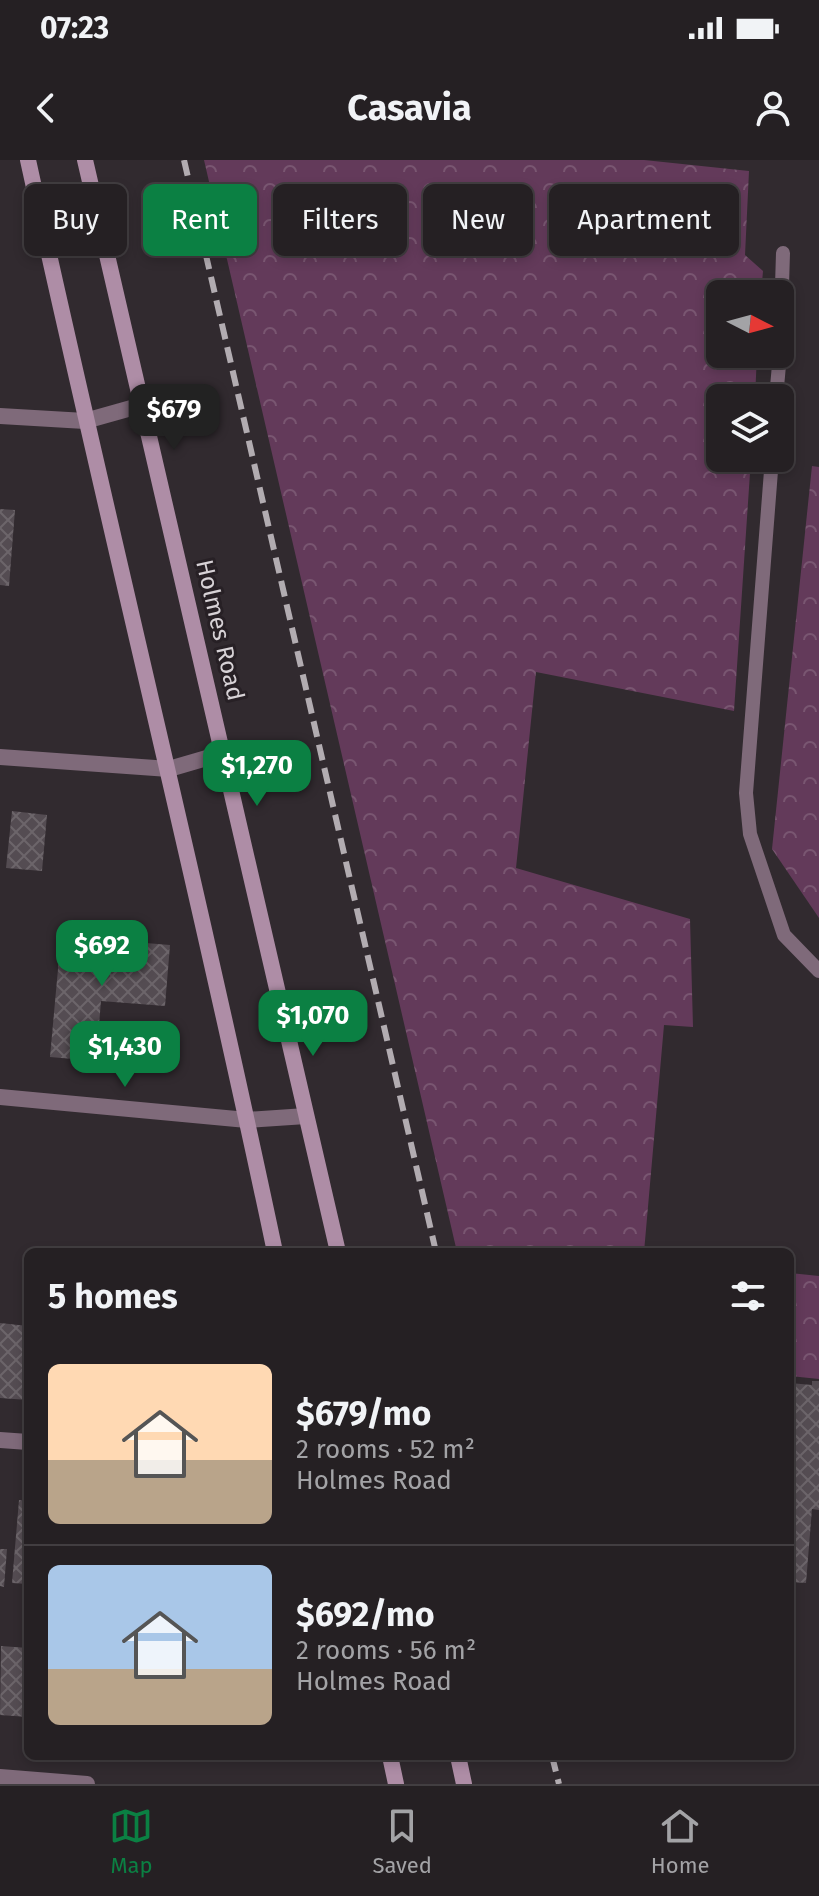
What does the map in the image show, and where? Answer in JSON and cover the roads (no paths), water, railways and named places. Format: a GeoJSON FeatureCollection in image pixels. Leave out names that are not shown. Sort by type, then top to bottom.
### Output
{"type":"FeatureCollection","features":[{"type":"Feature","properties":{"kind":"main road"},"geometry":{"type":"LineString","coordinates":[[28,160],[85,421],[169,769],[274,1248]]}},
{"type":"Feature","properties":{"kind":"main road","name":"Holmes Road"},"geometry":{"type":"LineString","coordinates":[[85,160],[337,1248]]}},
{"type":"Feature","properties":{"kind":"main road"},"geometry":{"type":"LineString","coordinates":[[391,1760],[396,1784]]}},
{"type":"Feature","properties":{"kind":"main road"},"geometry":{"type":"LineString","coordinates":[[459,1760],[464,1784]]}},
{"type":"Feature","properties":{"kind":"street"},"geometry":{"type":"LineString","coordinates":[[0,416],[85,421],[142,405]]}},
{"type":"Feature","properties":{"kind":"street"},"geometry":{"type":"LineString","coordinates":[[0,757],[169,769],[224,753]]}},
{"type":"Feature","properties":{"kind":"street"},"geometry":{"type":"LineString","coordinates":[[0,1097],[247,1120],[306,1116]]}},
{"type":"Feature","properties":{"kind":"street"},"geometry":{"type":"LineString","coordinates":[[0,1440],[24,1442]]}},
{"type":"Feature","properties":{"kind":"street"},"geometry":{"type":"LineString","coordinates":[[0,1777],[87,1784]]}},
{"type":"Feature","properties":{"kind":"lane"},"geometry":{"type":"LineString","coordinates":[[782,280],[783,253]]}},
{"type":"Feature","properties":{"kind":"lane"},"geometry":{"type":"LineString","coordinates":[[771,472],[746,793],[750,834],[784,935],[819,971]]}},
{"type":"Feature","properties":{"kind":"railway"},"geometry":{"type":"LineString","coordinates":[[184,160],[435,1248]]}},
{"type":"Feature","properties":{"kind":"railway"},"geometry":{"type":"LineString","coordinates":[[553,1760],[559,1784]]}}]}
